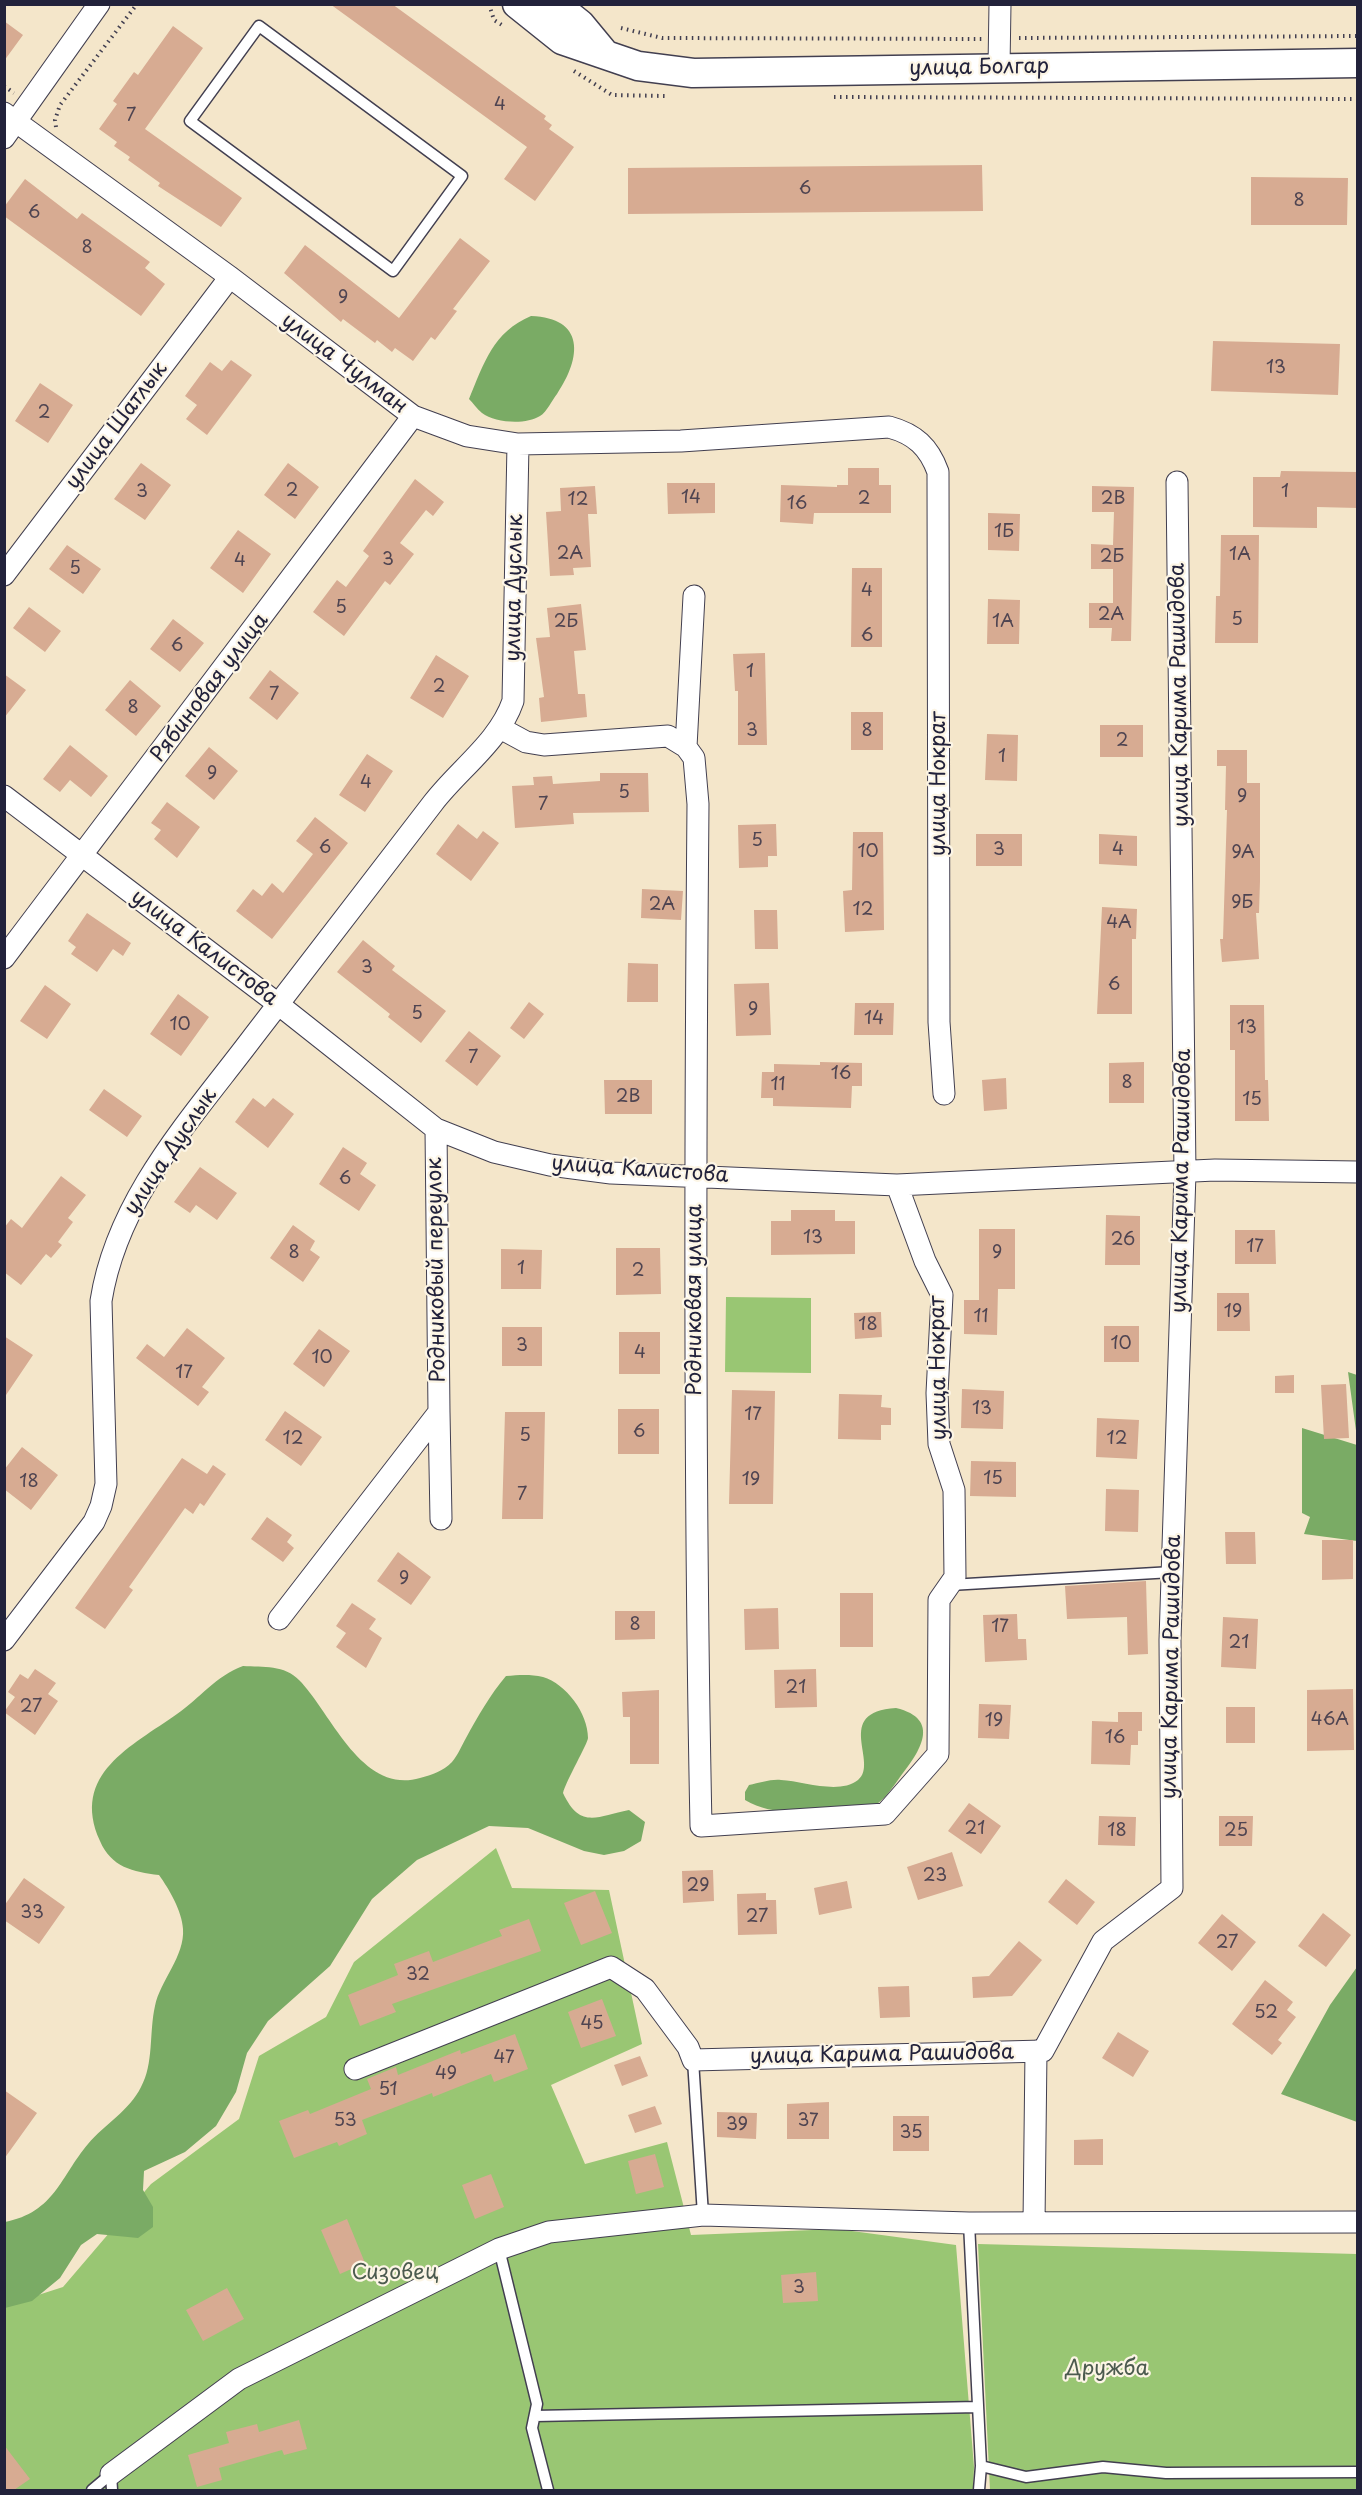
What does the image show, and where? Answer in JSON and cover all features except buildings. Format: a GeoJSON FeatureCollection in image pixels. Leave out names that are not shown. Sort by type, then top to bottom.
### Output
{"type":"FeatureCollection","features":[{"type":"Feature","properties":{"kind":"street"},"geometry":{"type":"LineString","coordinates":[[8,124],[99,4]]}},
{"type":"Feature","properties":{"kind":"street","name":"улица Болгар"},"geometry":{"type":"LineString","coordinates":[[518,4],[562,40],[638,66],[693,73],[1358,63]]}},
{"type":"Feature","properties":{"kind":"street","name":"улица Болгар"},"geometry":{"type":"LineString","coordinates":[[555,4],[580,24],[604,53]]}},
{"type":"Feature","properties":{"kind":"street"},"geometry":{"type":"LineString","coordinates":[[999,67],[1000,4]]}},
{"type":"Feature","properties":{"kind":"street","name":"улица Чулман"},"geometry":{"type":"LineString","coordinates":[[8,124],[230,278],[413,416],[467,436],[518,444],[681,441],[889,427],[906,432],[917,439],[927,449],[938,472]]}},
{"type":"Feature","properties":{"kind":"street","name":"улица Шатлык"},"geometry":{"type":"LineString","coordinates":[[4,575],[230,278]]}},
{"type":"Feature","properties":{"kind":"street","name":"Рябиновая улица"},"geometry":{"type":"LineString","coordinates":[[4,958],[413,416]]}},
{"type":"Feature","properties":{"kind":"street","name":"улица Дуслык"},"geometry":{"type":"LineString","coordinates":[[4,1640],[94,1522],[101,1506],[106,1484],[101,1301],[105,1273],[120,1230],[163,1156],[278,1004],[439,795],[502,729],[513,701],[518,444]]}},
{"type":"Feature","properties":{"kind":"street","name":"улица Нократ"},"geometry":{"type":"LineString","coordinates":[[938,472],[939,1022],[944,1095]]}},
{"type":"Feature","properties":{"kind":"street","name":"улица Карима Рашидова"},"geometry":{"type":"LineString","coordinates":[[693,2060],[1043,2051],[1103,1941],[1172,1888],[1170,1640],[1185,1173],[1177,482]]}},
{"type":"Feature","properties":{"kind":"street","name":"Родниковая улица"},"geometry":{"type":"LineString","coordinates":[[694,596],[686,747],[694,758],[698,804],[695,1176],[696,1618],[701,1826]]}},
{"type":"Feature","properties":{"kind":"street"},"geometry":{"type":"LineString","coordinates":[[502,729],[526,742],[544,745],[668,736],[686,747]]}},
{"type":"Feature","properties":{"kind":"street","name":"улица Калистова"},"geometry":{"type":"LineString","coordinates":[[4,796],[278,1004],[436,1129],[494,1152],[550,1165],[611,1173],[897,1185],[1215,1170],[1358,1172]]}},
{"type":"Feature","properties":{"kind":"street","name":"Родниковый переулок"},"geometry":{"type":"LineString","coordinates":[[436,1129],[441,1519]]}},
{"type":"Feature","properties":{"kind":"street","name":"улица Нократ"},"geometry":{"type":"LineString","coordinates":[[701,1826],[885,1814],[938,1754],[939,1600],[955,1577],[954,1490],[939,1444],[938,1393],[942,1295],[925,1261],[897,1185]]}},
{"type":"Feature","properties":{"kind":"street","name":"Родниковый переулок"},"geometry":{"type":"LineString","coordinates":[[279,1619],[439,1412]]}},
{"type":"Feature","properties":{"kind":"street"},"geometry":{"type":"LineString","coordinates":[[355,2069],[611,1967],[645,1989],[688,2047],[693,2060]]}},
{"type":"Feature","properties":{"kind":"street"},"geometry":{"type":"LineString","coordinates":[[1034,2223],[1036,2051]]}},
{"type":"Feature","properties":{"kind":"street"},"geometry":{"type":"LineString","coordinates":[[111,2482],[238,2379],[499,2249],[549,2232],[703,2215],[969,2223],[1358,2222]]}},
{"type":"Feature","properties":{"kind":"lane"},"geometry":{"type":"LineString","coordinates":[[259,26],[462,176],[393,271],[190,121],[259,26]]}},
{"type":"Feature","properties":{"kind":"lane"},"geometry":{"type":"LineString","coordinates":[[950,1585],[1172,1572]]}},
{"type":"Feature","properties":{"kind":"lane"},"geometry":{"type":"LineString","coordinates":[[693,2060],[703,2215]]}},
{"type":"Feature","properties":{"kind":"lane"},"geometry":{"type":"LineString","coordinates":[[969,2223],[981,2466],[979,2490]]}},
{"type":"Feature","properties":{"kind":"lane"},"geometry":{"type":"LineString","coordinates":[[499,2249],[537,2404],[532,2428],[549,2490]]}},
{"type":"Feature","properties":{"kind":"lane"},"geometry":{"type":"LineString","coordinates":[[535,2416],[978,2407]]}},
{"type":"Feature","properties":{"kind":"lane"},"geometry":{"type":"LineString","coordinates":[[981,2466],[1026,2477],[1103,2467],[1166,2473],[1358,2472]]}},
{"type":"Feature","properties":{"kind":"lane"},"geometry":{"type":"LineString","coordinates":[[92,2490],[111,2482]]}},
{"type":"Feature","properties":{"kind":"path"},"geometry":{"type":"LineString","coordinates":[[58,134],[55,120],[60,105],[137,4]]}},
{"type":"Feature","properties":{"kind":"green space"},"geometry":{"type":"Polygon","coordinates":[[[531,316],[549,318],[570,332],[574,342],[571,366],[557,394],[540,416],[519,422],[495,419],[480,411],[469,399],[491,350],[507,331],[531,316]]]}},
{"type":"Feature","properties":{"kind":"green space"},"geometry":{"type":"Polygon","coordinates":[[[726,1297],[811,1298],[811,1373],[725,1372],[726,1297]]]}},
{"type":"Feature","properties":{"kind":"green space"},"geometry":{"type":"Polygon","coordinates":[[[1348,1372],[1357,1375],[1357,1438],[1348,1372]]]}},
{"type":"Feature","properties":{"kind":"green space"},"geometry":{"type":"Polygon","coordinates":[[[1302,1428],[1357,1445],[1357,1541],[1304,1534],[1310,1517],[1302,1513],[1302,1428]]]}},
{"type":"Feature","properties":{"kind":"green space"},"geometry":{"type":"Polygon","coordinates":[[[243,1666],[280,1669],[293,1675],[311,1694],[349,1747],[364,1763],[381,1774],[399,1780],[429,1776],[452,1762],[485,1706],[506,1676],[543,1677],[560,1686],[574,1701],[587,1728],[588,1738],[585,1747],[563,1793],[569,1804],[576,1812],[590,1818],[629,1810],[645,1822],[641,1841],[624,1851],[604,1855],[584,1851],[528,1828],[489,1826],[417,1860],[372,1899],[330,1966],[268,2021],[247,2053],[236,2092],[216,2126],[185,2152],[144,2171],[143,2190],[153,2207],[153,2227],[138,2238],[97,2234],[81,2245],[60,2278],[32,2301],[5,2308],[5,2222],[22,2217],[46,2202],[88,2144],[136,2096],[148,2068],[155,2006],[183,1939],[178,1908],[159,1875],[124,1867],[110,1857],[100,1841],[93,1818],[93,1797],[99,1780],[110,1764],[125,1751],[185,1708],[225,1675],[243,1666]]]}},
{"type":"Feature","properties":{"kind":"green space"},"geometry":{"type":"Polygon","coordinates":[[[896,1708],[910,1713],[919,1720],[923,1728],[923,1737],[914,1757],[888,1794],[876,1805],[865,1808],[781,1811],[756,1806],[745,1800],[745,1792],[749,1785],[769,1781],[781,1780],[831,1787],[850,1784],[858,1780],[863,1772],[861,1739],[866,1719],[877,1712],[896,1708]]]}},
{"type":"Feature","properties":{"kind":"green space","name":"Сизовец"},"geometry":{"type":"Polygon","coordinates":[[[496,1848],[512,1888],[609,1890],[642,2044],[551,2085],[585,2164],[667,2142],[691,2235],[837,2229],[956,2245],[974,2467],[973,2490],[5,2490],[4,2306],[63,2287],[151,2184],[239,2119],[259,2056],[326,2017],[354,1962],[496,1848]]]}},
{"type":"Feature","properties":{"kind":"green space"},"geometry":{"type":"Polygon","coordinates":[[[1357,1967],[1357,2122],[1281,2094],[1330,2005],[1357,1967]]]}},
{"type":"Feature","properties":{"kind":"green space","name":"Дружба"},"geometry":{"type":"Polygon","coordinates":[[[978,2244],[1357,2254],[1357,2490],[990,2490],[978,2244]]]}}]}
